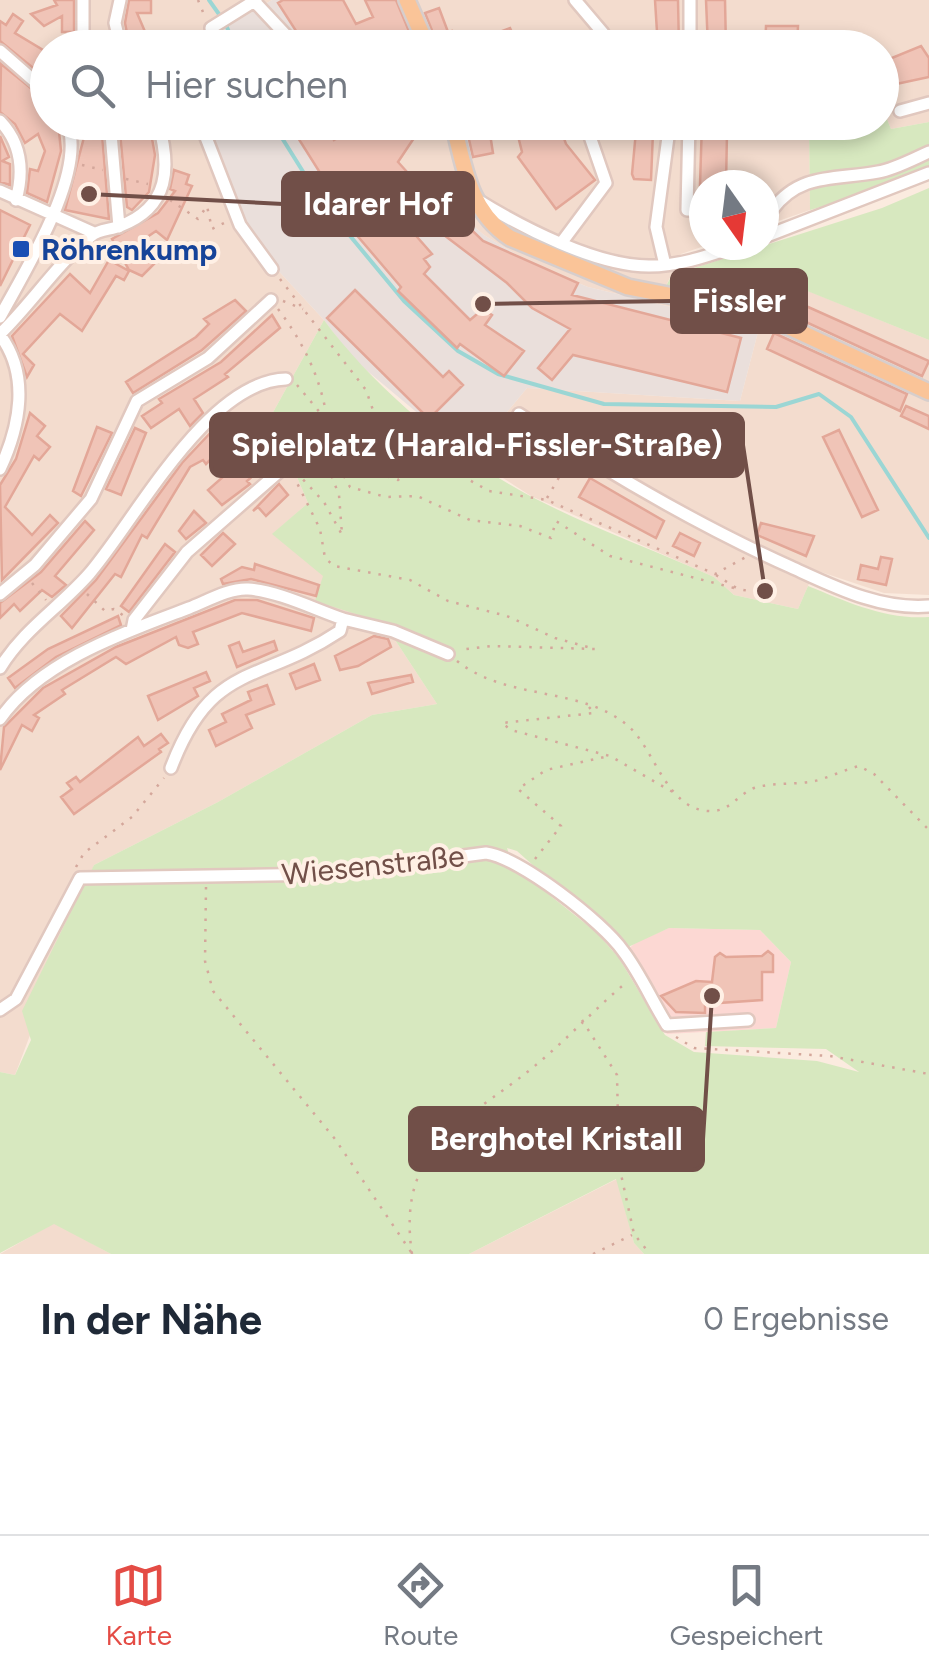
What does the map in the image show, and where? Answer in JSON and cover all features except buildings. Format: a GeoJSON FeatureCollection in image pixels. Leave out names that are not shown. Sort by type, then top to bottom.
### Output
{"type":"FeatureCollection","features":[{"type":"Feature","properties":{"kind":"main road"},"geometry":{"type":"LineString","coordinates":[[408,0],[420,30]]}},
{"type":"Feature","properties":{"kind":"main road"},"geometry":{"type":"LineString","coordinates":[[459,140],[473,197],[499,231],[564,262],[642,290],[759,313],[929,392]]}},
{"type":"Feature","properties":{"kind":"street"},"geometry":{"type":"LineString","coordinates":[[83,0],[84,30]]}},
{"type":"Feature","properties":{"kind":"street"},"geometry":{"type":"LineString","coordinates":[[117,30],[120,0]]}},
{"type":"Feature","properties":{"kind":"street"},"geometry":{"type":"LineString","coordinates":[[575,0],[602,30]]}},
{"type":"Feature","properties":{"kind":"street"},"geometry":{"type":"LineString","coordinates":[[690,0],[690,30]]}},
{"type":"Feature","properties":{"kind":"street"},"geometry":{"type":"LineString","coordinates":[[214,30],[214,26],[255,1],[282,30]]}},
{"type":"Feature","properties":{"kind":"street"},"geometry":{"type":"LineString","coordinates":[[0,51],[30,77]]}},
{"type":"Feature","properties":{"kind":"street"},"geometry":{"type":"LineString","coordinates":[[900,111],[929,103]]}},
{"type":"Feature","properties":{"kind":"street"},"geometry":{"type":"LineString","coordinates":[[0,120],[16,146],[24,175],[16,200]]}},
{"type":"Feature","properties":{"kind":"street"},"geometry":{"type":"LineString","coordinates":[[0,317],[51,215],[71,163],[72,140]]}},
{"type":"Feature","properties":{"kind":"street"},"geometry":{"type":"LineString","coordinates":[[112,140],[119,226]]}},
{"type":"Feature","properties":{"kind":"street"},"geometry":{"type":"LineString","coordinates":[[0,469],[19,405],[18,368],[0,334],[94,233],[139,217],[162,190],[168,158],[163,140]]}},
{"type":"Feature","properties":{"kind":"street"},"geometry":{"type":"LineString","coordinates":[[207,140],[236,217],[250,244],[272,269]]}},
{"type":"Feature","properties":{"kind":"street"},"geometry":{"type":"LineString","coordinates":[[562,242],[606,183],[592,140]]}},
{"type":"Feature","properties":{"kind":"street"},"geometry":{"type":"LineString","coordinates":[[665,265],[656,227],[668,140]]}},
{"type":"Feature","properties":{"kind":"street"},"geometry":{"type":"LineString","coordinates":[[689,140],[689,210]]}},
{"type":"Feature","properties":{"kind":"street"},"geometry":{"type":"LineString","coordinates":[[779,200],[810,178],[883,172],[929,152]]}},
{"type":"Feature","properties":{"kind":"street"},"geometry":{"type":"LineString","coordinates":[[779,231],[929,173]]}},
{"type":"Feature","properties":{"kind":"street"},"geometry":{"type":"LineString","coordinates":[[0,192],[94,233]]}},
{"type":"Feature","properties":{"kind":"street"},"geometry":{"type":"LineString","coordinates":[[473,197],[516,223],[634,266],[665,265],[689,259]]}},
{"type":"Feature","properties":{"kind":"street"},"geometry":{"type":"LineString","coordinates":[[0,594],[25,574],[92,498],[137,401],[208,358],[271,300]]}},
{"type":"Feature","properties":{"kind":"street"},"geometry":{"type":"LineString","coordinates":[[0,668],[19,636],[55,610],[115,544],[170,460],[227,406],[270,380],[286,379]]}},
{"type":"Feature","properties":{"kind":"street"},"geometry":{"type":"LineString","coordinates":[[520,414],[648,497],[756,552],[882,603],[929,606]]}},
{"type":"Feature","properties":{"kind":"street"},"geometry":{"type":"LineString","coordinates":[[132,626],[187,552],[289,463]]}},
{"type":"Feature","properties":{"kind":"street"},"geometry":{"type":"LineString","coordinates":[[0,718],[16,697],[132,626],[248,589],[394,631],[448,654]]}},
{"type":"Feature","properties":{"kind":"street"},"geometry":{"type":"LineString","coordinates":[[171,768],[187,726],[230,682],[324,641],[340,631],[343,619]]}},
{"type":"Feature","properties":{"kind":"street","name":"Wiesenstraße"},"geometry":{"type":"LineString","coordinates":[[80,878],[205,879],[328,874],[486,853],[505,856],[528,869],[622,948],[667,1024]]}},
{"type":"Feature","properties":{"kind":"street"},"geometry":{"type":"LineString","coordinates":[[0,1010],[16,999],[80,878]]}},
{"type":"Feature","properties":{"kind":"street"},"geometry":{"type":"LineString","coordinates":[[667,1024],[748,1020]]}},
{"type":"Feature","properties":{"kind":"path"},"geometry":{"type":"LineString","coordinates":[[198,0],[214,26]]}},
{"type":"Feature","properties":{"kind":"path"},"geometry":{"type":"LineString","coordinates":[[71,163],[162,190],[198,220],[207,206],[212,229],[236,217]]}},
{"type":"Feature","properties":{"kind":"path"},"geometry":{"type":"LineString","coordinates":[[272,269],[366,390],[374,413],[378,457],[411,470],[398,480],[368,470],[305,391],[286,379]]}},
{"type":"Feature","properties":{"kind":"path"},"geometry":{"type":"LineString","coordinates":[[271,300],[307,310]]}},
{"type":"Feature","properties":{"kind":"path"},"geometry":{"type":"LineString","coordinates":[[271,300],[310,362],[323,392],[333,456],[350,486],[386,497],[417,496],[470,520],[520,526],[550,538],[556,520],[610,556],[762,593]]}},
{"type":"Feature","properties":{"kind":"path"},"geometry":{"type":"LineString","coordinates":[[374,413],[424,455],[489,491],[547,500],[715,574],[738,588]]}},
{"type":"Feature","properties":{"kind":"path"},"geometry":{"type":"LineString","coordinates":[[327,421],[323,444],[299,420],[289,463],[320,528],[325,558],[334,566],[410,580],[448,601],[595,649],[492,646],[448,654]]}},
{"type":"Feature","properties":{"kind":"path"},"geometry":{"type":"LineString","coordinates":[[289,463],[324,502],[342,534],[339,495],[316,438]]}},
{"type":"Feature","properties":{"kind":"path"},"geometry":{"type":"LineString","coordinates":[[547,500],[574,450]]}},
{"type":"Feature","properties":{"kind":"path"},"geometry":{"type":"LineString","coordinates":[[715,574],[756,552]]}},
{"type":"Feature","properties":{"kind":"path"},"geometry":{"type":"LineString","coordinates":[[25,574],[55,610]]}},
{"type":"Feature","properties":{"kind":"path"},"geometry":{"type":"LineString","coordinates":[[78,586],[104,610],[114,608],[132,626]]}},
{"type":"Feature","properties":{"kind":"path"},"geometry":{"type":"LineString","coordinates":[[448,654],[474,674],[548,698],[584,703],[628,725],[681,796]]}},
{"type":"Feature","properties":{"kind":"path"},"geometry":{"type":"LineString","coordinates":[[584,703],[594,713],[502,723],[511,730],[610,756],[695,808],[711,812],[728,808],[759,786],[814,781],[858,766],[874,774],[909,815],[929,830]]}},
{"type":"Feature","properties":{"kind":"path"},"geometry":{"type":"LineString","coordinates":[[528,869],[561,826],[518,789],[546,770],[610,756]]}},
{"type":"Feature","properties":{"kind":"path"},"geometry":{"type":"LineString","coordinates":[[80,878],[78,860],[132,817],[171,768]]}},
{"type":"Feature","properties":{"kind":"path"},"geometry":{"type":"LineString","coordinates":[[205,879],[206,961],[213,991],[335,1138],[412,1253]]}},
{"type":"Feature","properties":{"kind":"path"},"geometry":{"type":"LineString","coordinates":[[412,1253],[411,1218],[426,1156],[454,1123],[542,1060],[582,1019],[636,974]]}},
{"type":"Feature","properties":{"kind":"path"},"geometry":{"type":"LineString","coordinates":[[582,1019],[616,1075],[619,1165],[634,1234],[650,1254]]}},
{"type":"Feature","properties":{"kind":"path"},"geometry":{"type":"LineString","coordinates":[[667,1024],[672,1035],[694,1048],[830,1056],[929,1074]]}},
{"type":"Feature","properties":{"kind":"path"},"geometry":{"type":"LineString","coordinates":[[593,1254],[634,1234]]}},
{"type":"Feature","properties":{"kind":"shaded area"},"geometry":{"type":"Polygon","coordinates":[[[0,0],[272,0],[221,30],[30,30],[30,140],[212,140],[261,252],[324,320],[271,416],[308,503],[273,534],[384,623],[437,704],[372,715],[218,802],[94,865],[15,1075],[0,1072],[0,0]]]}},
{"type":"Feature","properties":{"kind":"shaded area"},"geometry":{"type":"Polygon","coordinates":[[[272,0],[321,0],[330,12],[344,2],[360,30],[221,30],[272,0]]]}},
{"type":"Feature","properties":{"kind":"shaded area"},"geometry":{"type":"Polygon","coordinates":[[[321,0],[929,0],[929,122],[899,128],[899,30],[352,30],[321,0]]]}},
{"type":"Feature","properties":{"kind":"shaded area"},"geometry":{"type":"Polygon","coordinates":[[[211,140],[412,140],[398,162],[484,235],[532,264],[588,287],[759,328],[740,401],[527,388],[470,457],[353,359],[324,320],[261,252],[243,224],[211,140]]]}},
{"type":"Feature","properties":{"kind":"shaded area"},"geometry":{"type":"Polygon","coordinates":[[[412,140],[809,140],[810,210],[779,221],[779,170],[689,170],[689,251],[681,254],[666,286],[769,275],[929,340],[929,595],[884,593],[815,570],[798,609],[734,595],[714,577],[531,496],[470,457],[527,388],[740,401],[759,328],[588,287],[532,264],[484,235],[398,162],[412,140]]]}},
{"type":"Feature","properties":{"kind":"shaded area"},"geometry":{"type":"Polygon","coordinates":[[[669,928],[760,930],[791,962],[776,1028],[667,1034],[619,958],[636,942],[669,928]]]}},
{"type":"Feature","properties":{"kind":"shaded area"},"geometry":{"type":"Polygon","coordinates":[[[617,1179],[634,1243],[644,1254],[469,1254],[617,1179]]]}},
{"type":"Feature","properties":{"kind":"shaded area"},"geometry":{"type":"Polygon","coordinates":[[[54,1223],[111,1254],[0,1254],[54,1223]]]}},
{"type":"Feature","properties":{"kind":"green space"},"geometry":{"type":"Polygon","coordinates":[[[929,122],[929,168],[886,188],[810,210],[809,140],[899,140],[899,128],[929,122]]]}},
{"type":"Feature","properties":{"kind":"green space"},"geometry":{"type":"Polygon","coordinates":[[[929,188],[929,340],[770,276],[758,304],[666,286],[672,275],[719,260],[779,260],[779,241],[882,208],[929,188]]]}},
{"type":"Feature","properties":{"kind":"green space"},"geometry":{"type":"Polygon","coordinates":[[[324,320],[366,370],[447,442],[504,481],[554,508],[714,577],[734,595],[798,609],[808,586],[882,613],[929,617],[929,1254],[644,1254],[634,1243],[616,1179],[469,1254],[111,1254],[54,1224],[0,1253],[0,1072],[15,1075],[31,1040],[22,1011],[94,865],[218,802],[372,715],[437,704],[384,623],[315,601],[323,576],[272,534],[308,503],[271,416],[324,320]],[[507,848],[513,866],[596,932],[619,958],[665,1035],[694,1052],[817,1061],[859,1072],[826,1049],[705,1046],[706,1032],[776,1028],[791,962],[760,930],[669,928],[626,948],[517,851],[507,848]]]}},
{"type":"Feature","properties":{"kind":"waterway"},"geometry":{"type":"LineString","coordinates":[[209,0],[221,17]]}},
{"type":"Feature","properties":{"kind":"waterway"},"geometry":{"type":"LineString","coordinates":[[226,25],[228,30]]}},
{"type":"Feature","properties":{"kind":"waterway"},"geometry":{"type":"LineString","coordinates":[[283,140],[322,202],[404,301],[458,351],[498,374],[604,404],[776,407],[819,394],[851,417],[929,538]]}},
{"type":"Feature","properties":{"kind":"place","name":"Idarer Hof"},"geometry":{"type":"Point","coordinates":[89,194]}},
{"type":"Feature","properties":{"kind":"place","name":"Röhrenkump"},"geometry":{"type":"Point","coordinates":[21,249]}},
{"type":"Feature","properties":{"kind":"place","name":"Fissler"},"geometry":{"type":"Point","coordinates":[483,304]}},
{"type":"Feature","properties":{"kind":"place","name":"Spielplatz (Harald-Fissler-Straße)"},"geometry":{"type":"Point","coordinates":[765,591]}},
{"type":"Feature","properties":{"kind":"place","name":"Berghotel Kristall"},"geometry":{"type":"Point","coordinates":[712,996]}}]}
